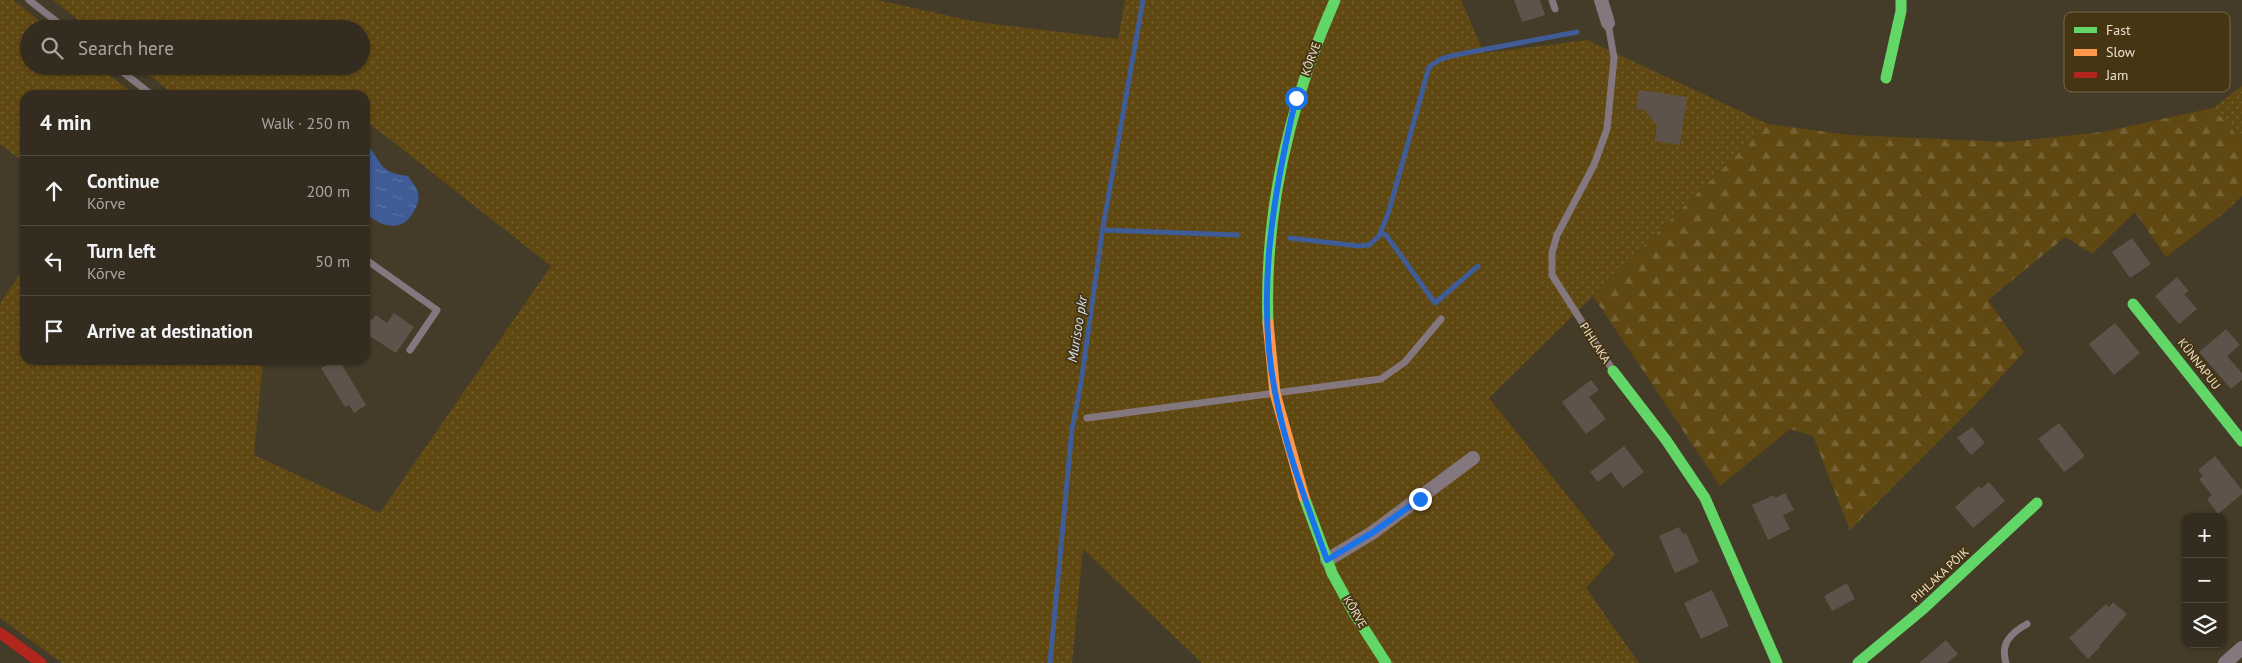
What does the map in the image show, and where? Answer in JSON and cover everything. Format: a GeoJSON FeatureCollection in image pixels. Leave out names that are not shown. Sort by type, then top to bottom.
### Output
{"type":"FeatureCollection","features":[{"type":"Feature","properties":{"kind":"street","name":"KÕRVE"},"geometry":{"type":"LineString","coordinates":[[1335,0],[1325,20],[1296,98],[1282,158],[1271,224],[1267,284],[1269,340],[1275,392],[1297,476],[1327,560],[1356,616],[1386,663]]}},
{"type":"Feature","properties":{"kind":"street","name":"PIHLAKA"},"geometry":{"type":"LineString","coordinates":[[1601,0],[1608,23]]}},
{"type":"Feature","properties":{"kind":"street"},"geometry":{"type":"LineString","coordinates":[[1886,78],[1902,11],[1901,0]]}},
{"type":"Feature","properties":{"kind":"street","name":"KÜNNAPUU"},"geometry":{"type":"LineString","coordinates":[[2134,304],[2242,441]]}},
{"type":"Feature","properties":{"kind":"street","name":"PIHLAKA"},"geometry":{"type":"LineString","coordinates":[[1613,371],[1666,440],[1705,498],[1777,663]]}},
{"type":"Feature","properties":{"kind":"street"},"geometry":{"type":"LineString","coordinates":[[1327,560],[1380,527],[1473,458]]}},
{"type":"Feature","properties":{"kind":"street","name":"PIHLAKA PÕIK"},"geometry":{"type":"LineString","coordinates":[[1858,663],[1923,609],[2037,503]]}},
{"type":"Feature","properties":{"kind":"street"},"geometry":{"type":"LineString","coordinates":[[0,633],[41,663]]}},
{"type":"Feature","properties":{"kind":"street"},"geometry":{"type":"LineString","coordinates":[[2225,663],[2242,648]]}},
{"type":"Feature","properties":{"kind":"lane"},"geometry":{"type":"LineString","coordinates":[[29,0],[55,20]]}},
{"type":"Feature","properties":{"kind":"lane"},"geometry":{"type":"LineString","coordinates":[[1552,0],[1555,10]]}},
{"type":"Feature","properties":{"kind":"lane","name":"PIHLAKA"},"geometry":{"type":"LineString","coordinates":[[1608,23],[1614,58],[1607,129],[1594,165],[1557,235],[1552,254],[1552,275],[1613,371]]}},
{"type":"Feature","properties":{"kind":"lane"},"geometry":{"type":"LineString","coordinates":[[126,75],[146,90]]}},
{"type":"Feature","properties":{"kind":"lane"},"geometry":{"type":"LineString","coordinates":[[370,263],[437,310],[410,350]]}},
{"type":"Feature","properties":{"kind":"lane"},"geometry":{"type":"LineString","coordinates":[[1087,418],[1381,379],[1405,362],[1441,319]]}},
{"type":"Feature","properties":{"kind":"lane"},"geometry":{"type":"LineString","coordinates":[[2006,663],[2003,652],[2010,633],[2027,624]]}},
{"type":"Feature","properties":{"kind":"green space"},"geometry":{"type":"Polygon","coordinates":[[[0,0],[13,0],[39,20],[20,20],[20,75],[109,75],[129,90],[20,90],[20,159],[0,144],[0,0]]]}},
{"type":"Feature","properties":{"kind":"green space"},"geometry":{"type":"Polygon","coordinates":[[[53,0],[877,0],[977,22],[1118,39],[1125,0],[1461,0],[1484,53],[1587,40],[1768,124],[1489,398],[1615,555],[1586,588],[1639,663],[1202,663],[1083,549],[1072,663],[62,663],[0,618],[0,303],[20,274],[20,365],[263,365],[254,455],[380,513],[551,266],[370,124],[370,90],[168,90],[149,75],[370,75],[370,20],[79,20],[53,0]]]}},
{"type":"Feature","properties":{"kind":"green space"},"geometry":{"type":"Polygon","coordinates":[[[2242,86],[2242,141],[2213,108],[2242,86]]]}},
{"type":"Feature","properties":{"kind":"green space"},"geometry":{"type":"Polygon","coordinates":[[[2213,108],[2242,141],[2242,196],[2225,212],[2166,257],[2135,212],[2092,254],[2065,237],[1988,300],[2024,352],[1975,405],[1850,530],[1813,436],[1790,429],[1720,486],[1593,296],[1768,124],[1849,135],[2008,142],[2102,132],[2213,108]]]}},
{"type":"Feature","properties":{"kind":"water"},"geometry":{"type":"Polygon","coordinates":[[[370,149],[385,169],[408,176],[419,198],[414,211],[403,223],[391,226],[371,217],[370,149]]]}},
{"type":"Feature","properties":{"kind":"building"},"geometry":{"type":"Polygon","coordinates":[[[1514,0],[1540,0],[1545,15],[1522,22],[1514,0]]]}},
{"type":"Feature","properties":{"kind":"building"},"geometry":{"type":"Polygon","coordinates":[[[1639,90],[1687,97],[1680,145],[1655,141],[1657,126],[1645,110],[1636,109],[1639,90]]]}},
{"type":"Feature","properties":{"kind":"building"},"geometry":{"type":"Polygon","coordinates":[[[2132,238],[2151,264],[2130,278],[2112,252],[2132,238]]]}},
{"type":"Feature","properties":{"kind":"building"},"geometry":{"type":"Polygon","coordinates":[[[2177,277],[2189,291],[2184,294],[2197,309],[2179,324],[2155,296],[2177,277]]]}},
{"type":"Feature","properties":{"kind":"building"},"geometry":{"type":"Polygon","coordinates":[[[394,313],[414,327],[396,353],[370,336],[370,319],[372,320],[376,315],[387,323],[394,313]]]}},
{"type":"Feature","properties":{"kind":"building"},"geometry":{"type":"Polygon","coordinates":[[[2115,323],[2140,353],[2114,375],[2089,344],[2115,323]]]}},
{"type":"Feature","properties":{"kind":"building"},"geometry":{"type":"Polygon","coordinates":[[[2226,329],[2240,345],[2227,356],[2242,373],[2242,380],[2231,389],[2199,352],[2226,329]]]}},
{"type":"Feature","properties":{"kind":"building"},"geometry":{"type":"Polygon","coordinates":[[[326,365],[342,365],[366,405],[354,413],[349,405],[345,407],[321,368],[326,365]]]}},
{"type":"Feature","properties":{"kind":"building"},"geometry":{"type":"Polygon","coordinates":[[[1591,380],[1599,390],[1589,397],[1606,419],[1586,434],[1562,402],[1591,380]]]}},
{"type":"Feature","properties":{"kind":"building"},"geometry":{"type":"Polygon","coordinates":[[[2059,423],[2085,456],[2064,472],[2038,439],[2059,423]]]}},
{"type":"Feature","properties":{"kind":"building"},"geometry":{"type":"Polygon","coordinates":[[[1972,427],[1985,443],[1971,455],[1957,438],[1972,427]]]}},
{"type":"Feature","properties":{"kind":"building"},"geometry":{"type":"Polygon","coordinates":[[[1624,446],[1644,472],[1623,488],[1611,472],[1598,482],[1590,472],[1624,446]]]}},
{"type":"Feature","properties":{"kind":"building"},"geometry":{"type":"Polygon","coordinates":[[[2215,456],[2242,490],[2242,494],[2217,513],[2207,499],[2212,495],[2199,479],[2203,476],[2198,470],[2215,456]]]}},
{"type":"Feature","properties":{"kind":"building"},"geometry":{"type":"Polygon","coordinates":[[[1989,482],[2005,501],[1973,528],[1955,507],[1979,486],[1981,489],[1989,482]]]}},
{"type":"Feature","properties":{"kind":"building"},"geometry":{"type":"Polygon","coordinates":[[[1785,493],[1794,510],[1783,515],[1790,529],[1768,540],[1752,505],[1774,495],[1775,498],[1785,493]]]}},
{"type":"Feature","properties":{"kind":"building"},"geometry":{"type":"Polygon","coordinates":[[[1679,527],[1683,534],[1686,533],[1699,562],[1675,573],[1659,536],[1679,527]]]}},
{"type":"Feature","properties":{"kind":"building"},"geometry":{"type":"Polygon","coordinates":[[[1847,583],[1855,599],[1832,611],[1824,596],[1847,583]]]}},
{"type":"Feature","properties":{"kind":"building"},"geometry":{"type":"Polygon","coordinates":[[[1712,590],[1729,626],[1701,639],[1684,603],[1712,590]]]}},
{"type":"Feature","properties":{"kind":"building"},"geometry":{"type":"Polygon","coordinates":[[[2113,602],[2127,614],[2088,659],[2069,638],[2106,604],[2109,607],[2113,602]]]}},
{"type":"Feature","properties":{"kind":"building"},"geometry":{"type":"Polygon","coordinates":[[[1946,640],[1958,654],[1947,663],[1919,663],[1946,640]]]}},
{"type":"Feature","properties":{"kind":"waterway","name":"Murisoo pkr"},"geometry":{"type":"LineString","coordinates":[[1050,663],[1072,429],[1081,383],[1102,233],[1143,0]]}},
{"type":"Feature","properties":{"kind":"waterway"},"geometry":{"type":"LineString","coordinates":[[1290,238],[1359,246],[1369,245],[1379,236],[1389,211],[1429,67],[1441,59],[1455,55],[1577,32]]}},
{"type":"Feature","properties":{"kind":"waterway"},"geometry":{"type":"LineString","coordinates":[[1103,230],[1238,235]]}},
{"type":"Feature","properties":{"kind":"waterway"},"geometry":{"type":"LineString","coordinates":[[1380,233],[1386,235],[1435,303],[1478,266]]}},
{"type":"Feature","properties":{"kind":"traffic: fast"},"geometry":{"type":"LineString","coordinates":[[1268,323],[1270,240],[1283,158],[1305,78],[1335,0]]}},
{"type":"Feature","properties":{"kind":"traffic: fast"},"geometry":{"type":"LineString","coordinates":[[1886,78],[1901,11],[1901,0]]}},
{"type":"Feature","properties":{"kind":"traffic: fast"},"geometry":{"type":"LineString","coordinates":[[2133,304],[2242,441]]}},
{"type":"Feature","properties":{"kind":"traffic: fast"},"geometry":{"type":"LineString","coordinates":[[1613,371],[1666,440],[1705,498],[1777,663]]}},
{"type":"Feature","properties":{"kind":"traffic: fast"},"geometry":{"type":"LineString","coordinates":[[1304,497],[1332,573],[1354,613],[1386,663]]}},
{"type":"Feature","properties":{"kind":"traffic: fast"},"geometry":{"type":"LineString","coordinates":[[1858,663],[1923,609],[2037,503]]}},
{"type":"Feature","properties":{"kind":"traffic: slow"},"geometry":{"type":"LineString","coordinates":[[1268,323],[1275,393],[1304,497]]}},
{"type":"Feature","properties":{"kind":"traffic: jam"},"geometry":{"type":"LineString","coordinates":[[0,633],[41,663]]}},
{"type":"Feature","properties":{"kind":"route"},"geometry":{"type":"LineString","coordinates":[[1296,98],[1282,158],[1271,224],[1267,284],[1269,340],[1275,392],[1297,476],[1327,560],[1372,533],[1420,499]]}}]}
